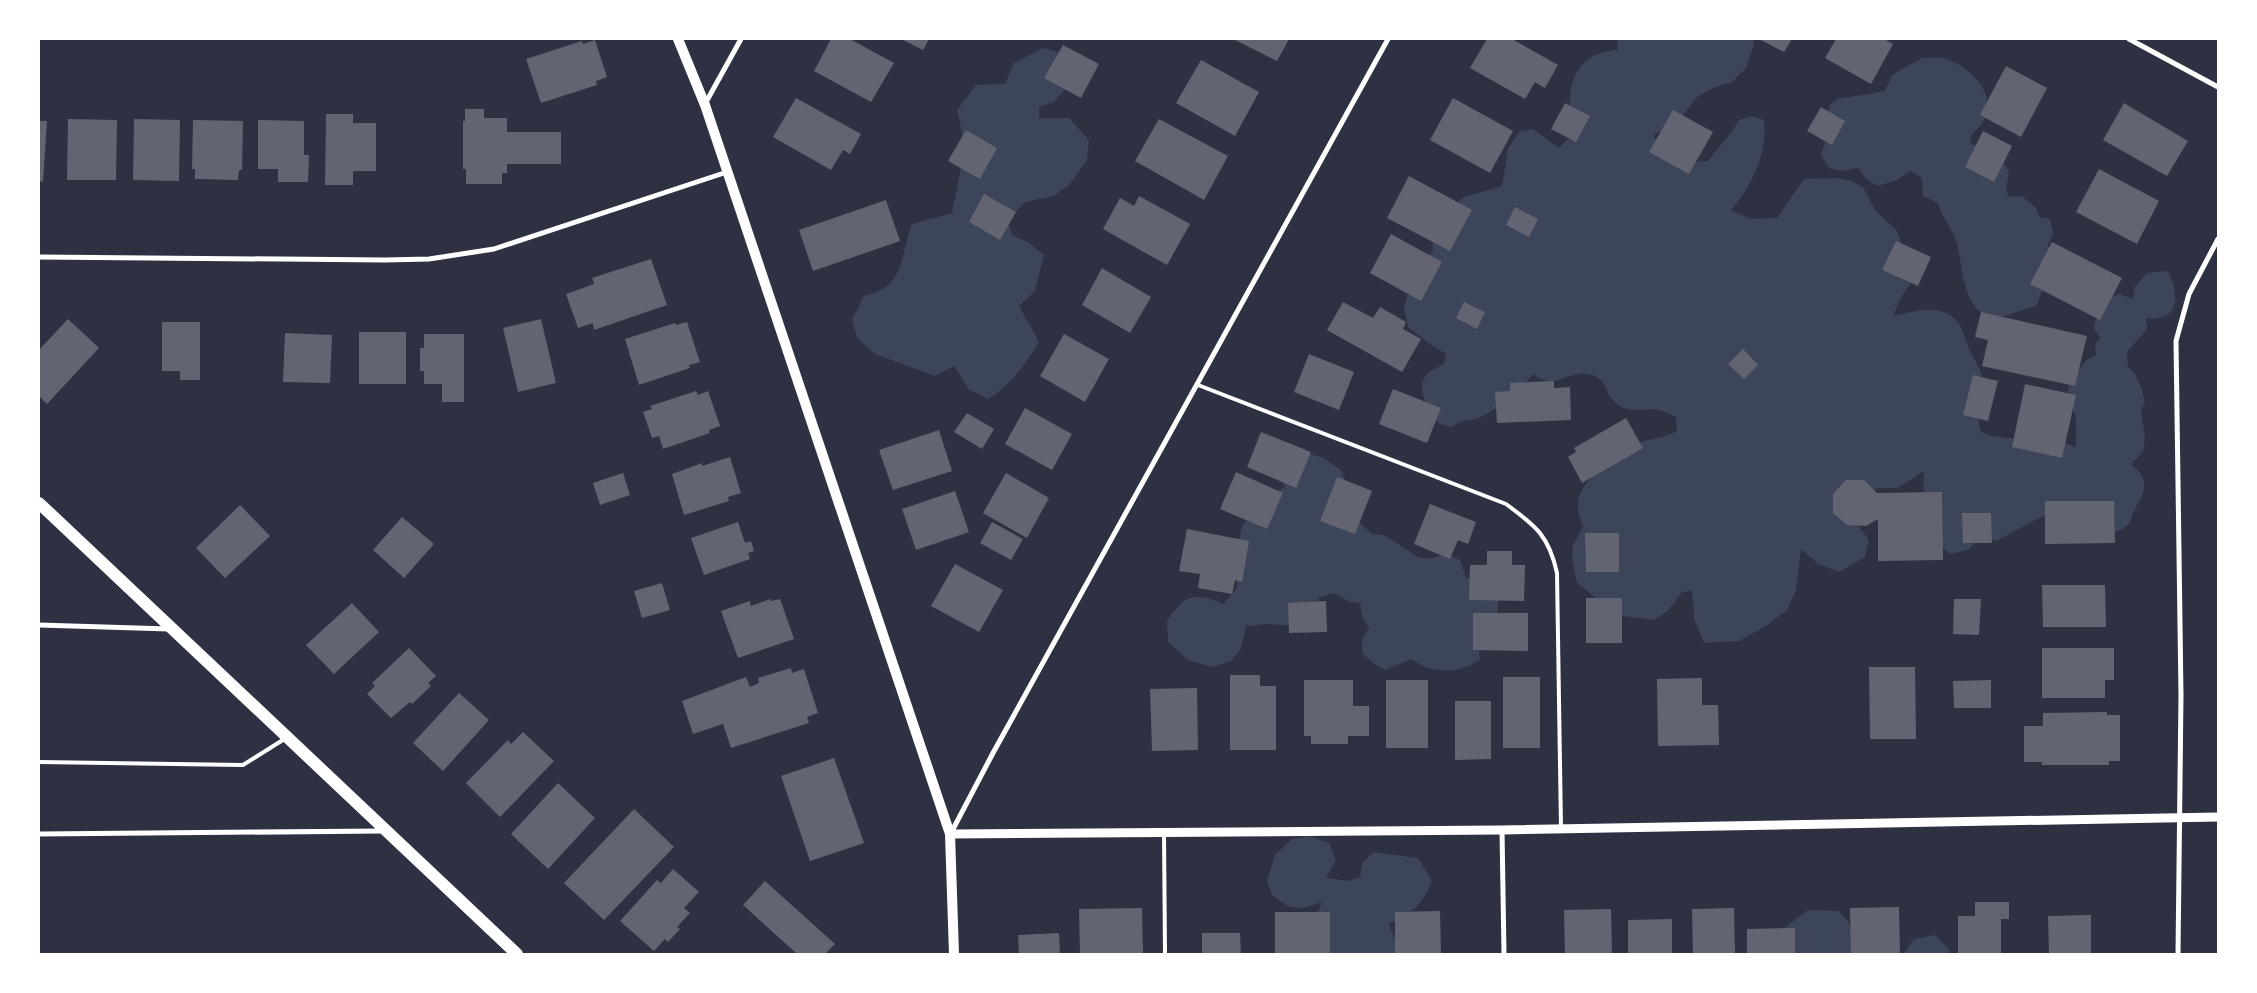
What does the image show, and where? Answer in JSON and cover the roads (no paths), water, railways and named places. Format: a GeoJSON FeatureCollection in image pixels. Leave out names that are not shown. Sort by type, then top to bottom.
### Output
{"type":"FeatureCollection","features":[{"type":"Feature","properties":{"kind":"main road"},"geometry":{"type":"LineString","coordinates":[[678,39],[705,105],[950,834],[954,954]]}},
{"type":"Feature","properties":{"kind":"main road"},"geometry":{"type":"LineString","coordinates":[[39,504],[514,954]]}},
{"type":"Feature","properties":{"kind":"street"},"geometry":{"type":"LineString","coordinates":[[705,105],[741,39]]}},
{"type":"Feature","properties":{"kind":"street"},"geometry":{"type":"LineString","coordinates":[[1388,39],[997,745],[950,834],[1502,830],[2218,817]]}},
{"type":"Feature","properties":{"kind":"street"},"geometry":{"type":"LineString","coordinates":[[2129,39],[2218,87]]}},
{"type":"Feature","properties":{"kind":"street"},"geometry":{"type":"LineString","coordinates":[[39,257],[385,260],[465,254],[494,249],[727,172]]}},
{"type":"Feature","properties":{"kind":"street"},"geometry":{"type":"LineString","coordinates":[[2178,954],[2178,817],[2181,695],[2176,341],[2189,294],[2218,239]]}},
{"type":"Feature","properties":{"kind":"street"},"geometry":{"type":"LineString","coordinates":[[39,625],[172,630]]}},
{"type":"Feature","properties":{"kind":"street"},"geometry":{"type":"LineString","coordinates":[[1502,830],[1504,954]]}},
{"type":"Feature","properties":{"kind":"street"},"geometry":{"type":"LineString","coordinates":[[39,834],[386,831]]}},
{"type":"Feature","properties":{"kind":"lane"},"geometry":{"type":"LineString","coordinates":[[1198,384],[1506,504],[1534,524],[1552,550],[1557,574],[1561,828]]}},
{"type":"Feature","properties":{"kind":"lane"},"geometry":{"type":"LineString","coordinates":[[39,762],[243,765],[287,737]]}},
{"type":"Feature","properties":{"kind":"lane"},"geometry":{"type":"LineString","coordinates":[[1164,833],[1166,954]]}}]}
